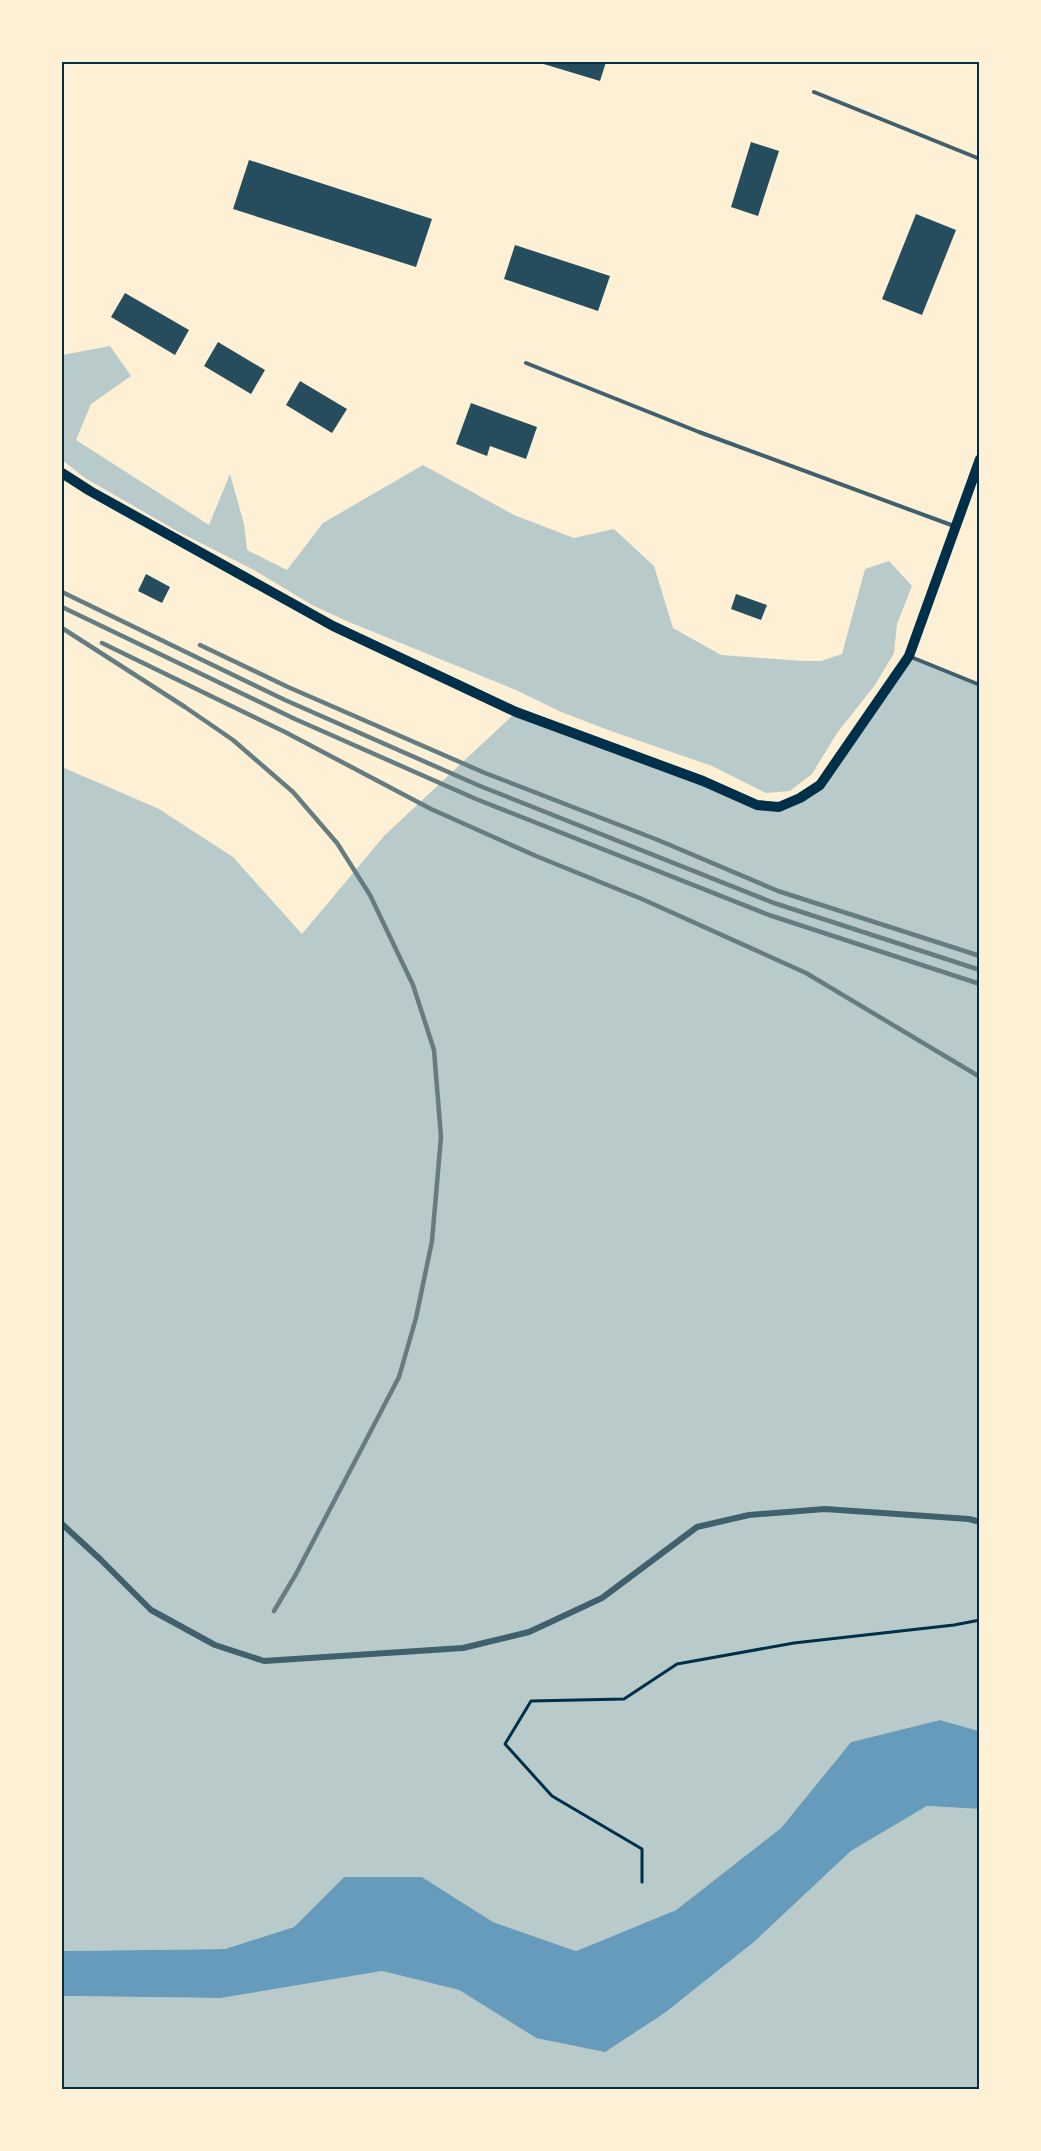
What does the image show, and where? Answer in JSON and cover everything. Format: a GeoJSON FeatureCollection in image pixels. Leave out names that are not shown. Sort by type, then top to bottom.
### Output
{"type":"FeatureCollection","features":[{"type":"Feature","properties":{"kind":"main road"},"geometry":{"type":"LineString","coordinates":[[62,473],[90,491],[333,626],[516,712],[703,781],[757,805],[778,807],[800,798],[820,785],[909,656],[980,459]]}},
{"type":"Feature","properties":{"kind":"street"},"geometry":{"type":"LineString","coordinates":[[62,1524],[151,1610],[215,1644],[264,1661],[463,1648],[529,1632],[602,1598],[697,1527],[749,1515],[825,1509],[969,1519],[980,1522]]}},
{"type":"Feature","properties":{"kind":"lane"},"geometry":{"type":"LineString","coordinates":[[814,92],[980,159]]}},
{"type":"Feature","properties":{"kind":"lane"},"geometry":{"type":"LineString","coordinates":[[526,363],[699,432],[955,526]]}},
{"type":"Feature","properties":{"kind":"lane"},"geometry":{"type":"LineString","coordinates":[[909,656],[980,685]]}},
{"type":"Feature","properties":{"kind":"path"},"geometry":{"type":"LineString","coordinates":[[642,1882],[642,1849],[552,1796],[505,1744],[531,1701],[624,1699],[677,1665],[794,1643],[980,1620]]}},
{"type":"Feature","properties":{"kind":"shaded area"},"geometry":{"type":"Polygon","coordinates":[[[110,346],[131,376],[91,404],[76,440],[209,525],[230,474],[244,524],[247,550],[287,570],[323,523],[423,465],[514,515],[574,538],[614,529],[654,566],[673,628],[721,655],[821,661],[842,654],[865,569],[889,561],[912,586],[897,624],[894,653],[875,685],[837,733],[812,774],[790,791],[766,793],[712,766],[561,712],[516,690],[312,605],[254,570],[177,531],[85,478],[62,460],[62,355],[110,346]]]}},
{"type":"Feature","properties":{"kind":"shaded area"},"geometry":{"type":"Polygon","coordinates":[[[909,656],[979,685],[979,1731],[940,1720],[851,1742],[781,1828],[676,1910],[576,1951],[493,1922],[422,1877],[344,1877],[294,1927],[225,1949],[62,1951],[62,767],[159,809],[233,857],[302,934],[384,836],[516,712],[757,805],[778,807],[820,785],[909,656]]]}},
{"type":"Feature","properties":{"kind":"shaded area"},"geometry":{"type":"Polygon","coordinates":[[[927,1806],[979,1809],[979,2089],[62,2090],[62,1996],[221,1998],[382,1971],[459,1990],[536,2038],[666,2012],[754,1942],[851,1851],[927,1806]]]}},
{"type":"Feature","properties":{"kind":"water"},"geometry":{"type":"Polygon","coordinates":[[[940,1720],[979,1731],[979,1809],[927,1806],[851,1851],[754,1942],[666,2012],[605,2052],[536,2038],[459,1990],[382,1971],[221,1998],[62,1996],[62,1951],[225,1949],[294,1927],[344,1877],[422,1877],[493,1922],[576,1951],[676,1910],[781,1828],[851,1742],[940,1720]]]}},
{"type":"Feature","properties":{"kind":"building"},"geometry":{"type":"Polygon","coordinates":[[[537,62],[606,62],[600,81],[537,62]]]}},
{"type":"Feature","properties":{"kind":"building"},"geometry":{"type":"Polygon","coordinates":[[[751,142],[779,151],[758,216],[731,207],[751,142]]]}},
{"type":"Feature","properties":{"kind":"building"},"geometry":{"type":"Polygon","coordinates":[[[249,160],[432,219],[416,267],[233,209],[249,160]]]}},
{"type":"Feature","properties":{"kind":"building"},"geometry":{"type":"Polygon","coordinates":[[[916,214],[956,230],[922,315],[882,299],[916,214]]]}},
{"type":"Feature","properties":{"kind":"building"},"geometry":{"type":"Polygon","coordinates":[[[515,245],[610,276],[598,311],[504,279],[515,245]]]}},
{"type":"Feature","properties":{"kind":"building"},"geometry":{"type":"Polygon","coordinates":[[[125,293],[189,330],[175,355],[111,317],[125,293]]]}},
{"type":"Feature","properties":{"kind":"building"},"geometry":{"type":"Polygon","coordinates":[[[218,342],[265,370],[251,394],[204,366],[218,342]]]}},
{"type":"Feature","properties":{"kind":"building"},"geometry":{"type":"Polygon","coordinates":[[[300,381],[347,409],[332,433],[286,405],[300,381]]]}},
{"type":"Feature","properties":{"kind":"building"},"geometry":{"type":"Polygon","coordinates":[[[471,403],[537,427],[526,459],[490,446],[487,456],[456,444],[471,403]]]}},
{"type":"Feature","properties":{"kind":"building"},"geometry":{"type":"Polygon","coordinates":[[[146,574],[170,587],[162,603],[138,591],[146,574]]]}},
{"type":"Feature","properties":{"kind":"building"},"geometry":{"type":"Polygon","coordinates":[[[736,594],[767,605],[761,620],[731,609],[736,594]]]}},
{"type":"Feature","properties":{"kind":"railway"},"geometry":{"type":"LineString","coordinates":[[62,592],[285,700],[480,786],[774,903],[980,970]]}},
{"type":"Feature","properties":{"kind":"railway"},"geometry":{"type":"LineString","coordinates":[[62,607],[295,719],[476,799],[769,915],[980,984]]}},
{"type":"Feature","properties":{"kind":"railway"},"geometry":{"type":"LineString","coordinates":[[62,628],[233,740],[293,792],[337,843],[370,895],[413,985],[434,1050],[441,1137],[432,1241],[416,1318],[399,1377],[296,1574],[274,1611]]}},
{"type":"Feature","properties":{"kind":"railway"},"geometry":{"type":"LineString","coordinates":[[102,643],[285,732],[431,809],[536,856],[642,899],[806,973],[980,1077]]}},
{"type":"Feature","properties":{"kind":"railway"},"geometry":{"type":"LineString","coordinates":[[200,645],[288,687],[485,773],[658,840],[778,891],[980,956]]}}]}
